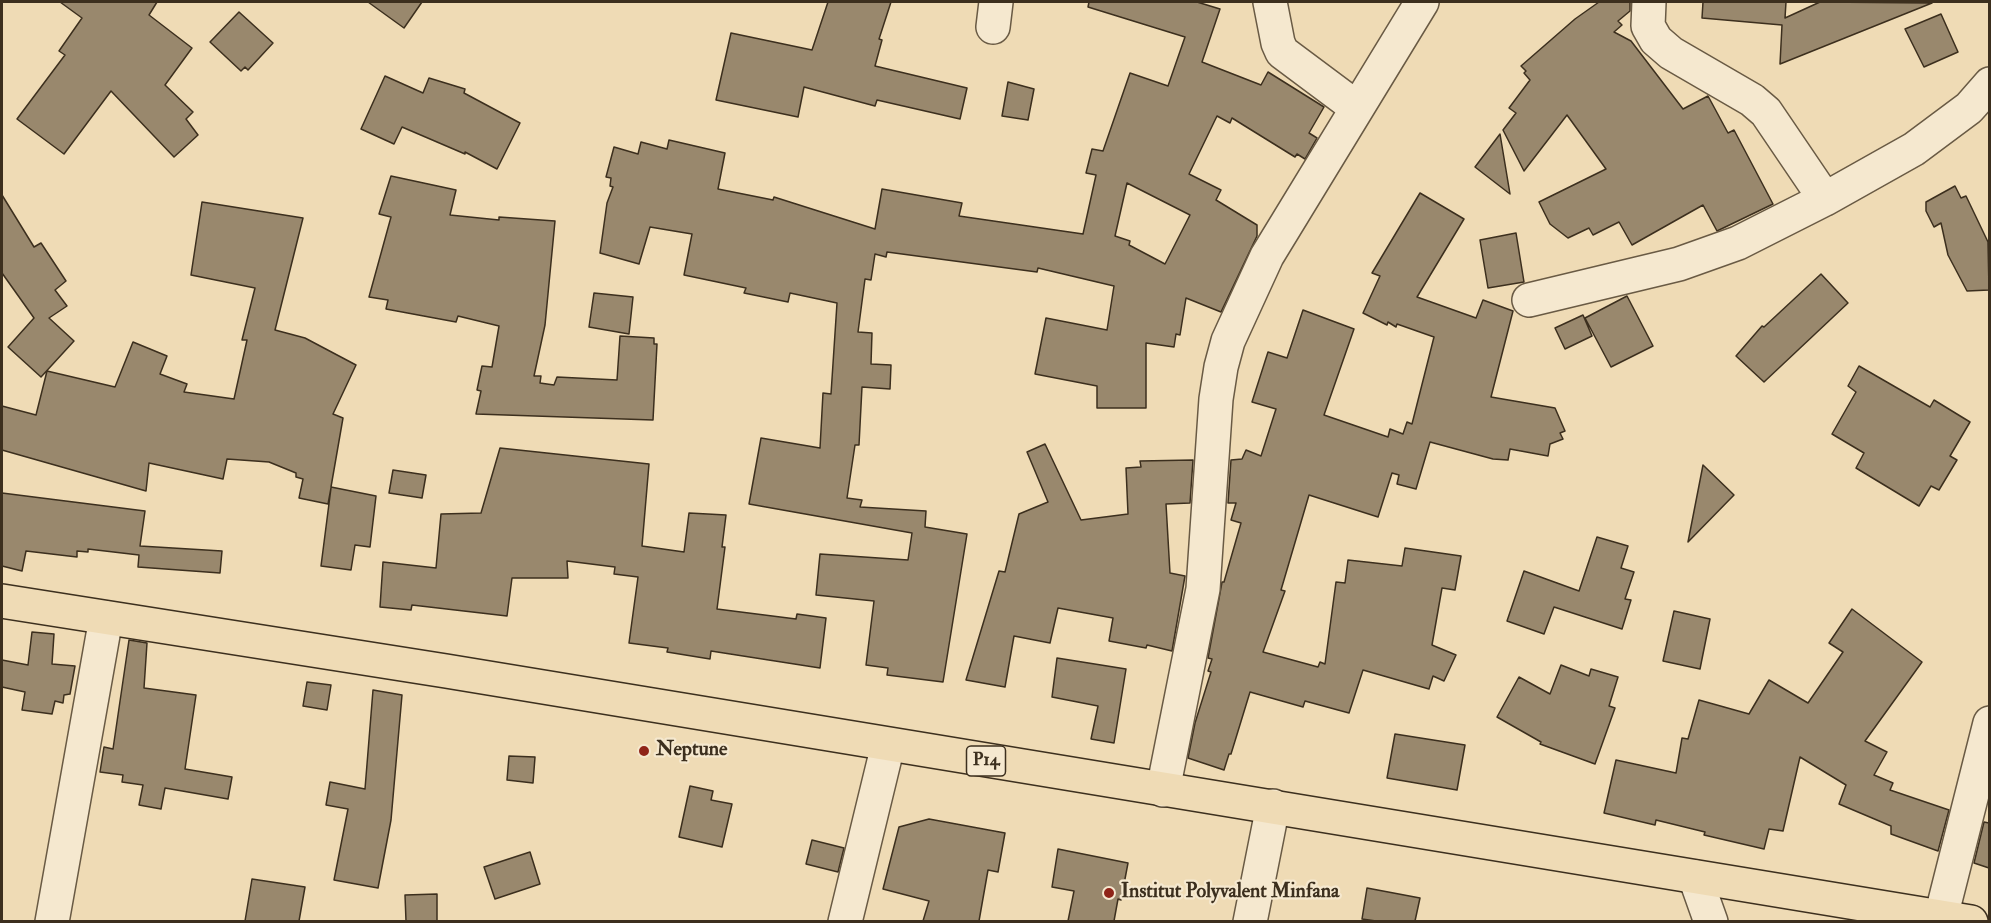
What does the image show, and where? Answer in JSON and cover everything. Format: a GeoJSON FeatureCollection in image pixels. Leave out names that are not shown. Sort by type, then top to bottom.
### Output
{"type":"FeatureCollection","features":[{"type":"Feature","properties":{"kind":"main road","name":"P14"},"geometry":{"type":"LineString","coordinates":[[2,601],[446,671],[1956,919]]}},
{"type":"Feature","properties":{"kind":"street"},"geometry":{"type":"LineString","coordinates":[[1270,2],[1282,52],[1357,108]]}},
{"type":"Feature","properties":{"kind":"street"},"geometry":{"type":"LineString","coordinates":[[1163,790],[1203,589],[1216,399],[1228,340],[1267,256],[1422,2]]}},
{"type":"Feature","properties":{"kind":"street"},"geometry":{"type":"LineString","coordinates":[[1649,2],[1648,26],[1656,40],[1671,54],[1752,100],[1766,112],[1825,199]]}},
{"type":"Feature","properties":{"kind":"street"},"geometry":{"type":"LineString","coordinates":[[1529,300],[1678,264],[1738,243],[1825,199],[1914,149],[1969,108],[1989,84]]}},
{"type":"Feature","properties":{"kind":"street"},"geometry":{"type":"LineString","coordinates":[[52,921],[105,618]]}},
{"type":"Feature","properties":{"kind":"street"},"geometry":{"type":"LineString","coordinates":[[1956,919],[1989,723]]}},
{"type":"Feature","properties":{"kind":"street"},"geometry":{"type":"LineString","coordinates":[[845,921],[888,745]]}},
{"type":"Feature","properties":{"kind":"street"},"geometry":{"type":"LineString","coordinates":[[1250,921],[1273,806]]}},
{"type":"Feature","properties":{"kind":"street"},"geometry":{"type":"LineString","coordinates":[[1695,877],[1711,921]]}},
{"type":"Feature","properties":{"kind":"building"},"geometry":{"type":"Polygon","coordinates":[[[60,2],[157,2],[149,15],[192,48],[165,85],[193,112],[186,119],[198,135],[174,157],[111,91],[64,154],[17,119],[65,55],[59,51],[82,18],[60,2]]]}},
{"type":"Feature","properties":{"kind":"building"},"geometry":{"type":"Polygon","coordinates":[[[368,2],[422,2],[404,28],[368,2]]]}},
{"type":"Feature","properties":{"kind":"building"},"geometry":{"type":"Polygon","coordinates":[[[828,2],[891,2],[879,39],[882,40],[875,66],[967,88],[960,119],[877,100],[875,106],[804,87],[798,117],[716,100],[731,33],[812,50],[828,2]]]}},
{"type":"Feature","properties":{"kind":"building"},"geometry":{"type":"Polygon","coordinates":[[[1089,2],[1197,2],[1220,9],[1202,62],[1261,85],[1268,72],[1324,107],[1309,133],[1317,138],[1305,159],[1297,154],[1295,157],[1232,118],[1230,123],[1217,116],[1189,174],[1221,190],[1216,200],[1257,225],[1257,236],[1221,312],[1186,298],[1180,335],[1176,334],[1174,347],[1146,343],[1146,408],[1097,408],[1097,386],[1035,374],[1046,318],[1107,330],[1114,286],[1038,268],[1037,272],[887,252],[886,257],[875,254],[871,280],[865,279],[858,332],[872,333],[871,364],[891,365],[890,389],[862,387],[859,445],[855,445],[847,498],[862,500],[860,507],[926,511],[925,527],[967,534],[943,682],[887,675],[888,668],[866,665],[874,601],[816,595],[820,554],[908,560],[912,533],[749,504],[761,438],[820,448],[823,393],[831,394],[837,303],[790,293],[788,302],[744,293],[746,288],[684,275],[692,234],[650,227],[639,264],[600,253],[607,203],[613,187],[610,186],[611,178],[606,177],[614,147],[638,154],[641,142],[667,149],[669,140],[725,153],[718,189],[773,200],[774,197],[875,229],[882,189],[962,203],[959,216],[1083,234],[1096,175],[1086,173],[1092,149],[1103,151],[1130,73],[1168,86],[1185,37],[1088,7],[1089,2]],[[1127,183],[1115,236],[1130,241],[1129,245],[1165,264],[1190,215],[1127,183]]]}},
{"type":"Feature","properties":{"kind":"building"},"geometry":{"type":"Polygon","coordinates":[[[1599,2],[1630,2],[1630,11],[1618,21],[1622,25],[1614,32],[1631,41],[1683,109],[1708,96],[1728,133],[1734,130],[1773,204],[1717,231],[1703,205],[1632,245],[1619,222],[1593,235],[1589,228],[1568,238],[1550,224],[1539,202],[1606,169],[1567,115],[1524,171],[1503,130],[1516,113],[1509,108],[1530,80],[1521,66],[1575,19],[1599,2]]]}},
{"type":"Feature","properties":{"kind":"building"},"geometry":{"type":"Polygon","coordinates":[[[1703,2],[1786,2],[1785,18],[1820,2],[1932,3],[1780,64],[1782,25],[1702,18],[1703,2]]]}},
{"type":"Feature","properties":{"kind":"building"},"geometry":{"type":"Polygon","coordinates":[[[239,12],[273,43],[248,70],[245,67],[241,71],[210,42],[239,12]]]}},
{"type":"Feature","properties":{"kind":"building"},"geometry":{"type":"Polygon","coordinates":[[[1941,14],[1958,52],[1924,67],[1905,29],[1941,14]]]}},
{"type":"Feature","properties":{"kind":"building"},"geometry":{"type":"Polygon","coordinates":[[[385,76],[423,93],[429,78],[465,89],[464,93],[520,123],[497,169],[465,152],[465,154],[402,127],[394,144],[361,129],[385,76]]]}},
{"type":"Feature","properties":{"kind":"building"},"geometry":{"type":"Polygon","coordinates":[[[1008,82],[1034,89],[1028,120],[1002,116],[1008,82]]]}},
{"type":"Feature","properties":{"kind":"building"},"geometry":{"type":"Polygon","coordinates":[[[1500,134],[1510,194],[1475,167],[1500,134]]]}},
{"type":"Feature","properties":{"kind":"building"},"geometry":{"type":"Polygon","coordinates":[[[391,176],[456,190],[450,215],[499,220],[499,217],[555,221],[545,325],[534,376],[541,376],[540,383],[554,385],[557,377],[617,380],[620,336],[654,338],[654,344],[657,344],[653,420],[476,414],[481,391],[477,390],[482,366],[492,367],[499,326],[458,316],[456,322],[386,309],[388,300],[369,297],[391,217],[379,214],[391,176]]]}},
{"type":"Feature","properties":{"kind":"building"},"geometry":{"type":"Polygon","coordinates":[[[1955,186],[1961,198],[1966,196],[1988,242],[1989,290],[1967,291],[1948,255],[1941,223],[1934,227],[1926,211],[1926,202],[1955,186]]]}},
{"type":"Feature","properties":{"kind":"building"},"geometry":{"type":"Polygon","coordinates":[[[1420,193],[1464,219],[1417,297],[1476,318],[1483,300],[1513,311],[1491,397],[1555,408],[1565,431],[1560,433],[1563,439],[1550,444],[1548,456],[1510,449],[1508,460],[1493,459],[1430,442],[1416,489],[1397,484],[1399,475],[1392,473],[1378,517],[1309,495],[1281,590],[1285,591],[1263,652],[1318,667],[1320,662],[1325,664],[1336,582],[1345,583],[1348,560],[1402,566],[1405,548],[1461,556],[1455,590],[1442,588],[1432,645],[1456,655],[1444,681],[1433,676],[1429,689],[1363,670],[1349,713],[1305,701],[1303,707],[1250,692],[1224,770],[1188,758],[1195,723],[1211,672],[1208,671],[1212,659],[1208,658],[1222,582],[1224,582],[1241,523],[1231,520],[1236,503],[1228,503],[1231,460],[1242,459],[1246,450],[1261,456],[1276,409],[1252,402],[1268,352],[1287,358],[1303,310],[1354,329],[1324,415],[1388,437],[1390,429],[1403,434],[1407,422],[1412,424],[1434,337],[1397,324],[1396,327],[1388,322],[1387,325],[1363,313],[1380,276],[1372,273],[1420,193]]]}},
{"type":"Feature","properties":{"kind":"building"},"geometry":{"type":"Polygon","coordinates":[[[2,195],[34,247],[41,243],[66,281],[55,290],[67,306],[49,318],[74,341],[41,377],[8,347],[34,318],[2,273],[2,195]]]}},
{"type":"Feature","properties":{"kind":"building"},"geometry":{"type":"Polygon","coordinates":[[[202,202],[303,218],[275,330],[305,338],[356,365],[333,414],[343,418],[331,487],[376,496],[370,547],[355,545],[351,570],[321,566],[331,488],[328,504],[299,498],[303,479],[296,477],[296,473],[269,462],[227,459],[223,479],[149,463],[146,491],[2,450],[2,406],[36,415],[47,371],[115,387],[133,342],[167,356],[160,374],[187,384],[184,392],[234,399],[247,340],[242,340],[255,288],[191,275],[202,202]]]}},
{"type":"Feature","properties":{"kind":"building"},"geometry":{"type":"Polygon","coordinates":[[[1516,233],[1524,282],[1488,288],[1480,240],[1516,233]]]}},
{"type":"Feature","properties":{"kind":"building"},"geometry":{"type":"Polygon","coordinates":[[[1821,274],[1848,303],[1764,382],[1736,356],[1762,326],[1764,327],[1821,274]]]}},
{"type":"Feature","properties":{"kind":"building"},"geometry":{"type":"Polygon","coordinates":[[[594,293],[633,297],[629,334],[589,327],[594,293]]]}},
{"type":"Feature","properties":{"kind":"building"},"geometry":{"type":"Polygon","coordinates":[[[1627,296],[1653,346],[1611,367],[1585,318],[1627,296]]]}},
{"type":"Feature","properties":{"kind":"building"},"geometry":{"type":"Polygon","coordinates":[[[1583,315],[1592,336],[1565,349],[1555,328],[1583,315]]]}},
{"type":"Feature","properties":{"kind":"building"},"geometry":{"type":"Polygon","coordinates":[[[1859,366],[1930,407],[1934,400],[1970,422],[1950,456],[1957,460],[1939,490],[1931,486],[1919,506],[1856,468],[1864,453],[1832,434],[1856,392],[1848,386],[1859,366]]]}},
{"type":"Feature","properties":{"kind":"building"},"geometry":{"type":"Polygon","coordinates":[[[1045,444],[1081,520],[1128,514],[1126,468],[1141,467],[1140,461],[1193,460],[1190,503],[1166,504],[1170,573],[1185,576],[1172,651],[1147,645],[1146,648],[1109,641],[1113,618],[1058,608],[1050,643],[1014,636],[1005,687],[966,680],[999,571],[1005,572],[1019,514],[1048,502],[1027,452],[1045,444]]]}},
{"type":"Feature","properties":{"kind":"building"},"geometry":{"type":"Polygon","coordinates":[[[500,448],[649,464],[642,546],[684,552],[689,513],[726,515],[722,547],[725,547],[717,609],[796,619],[797,614],[826,618],[820,668],[711,651],[710,659],[667,652],[668,648],[629,643],[638,577],[614,574],[615,567],[567,561],[568,578],[512,578],[507,616],[412,605],[411,610],[380,607],[383,562],[436,568],[441,514],[481,513],[500,448]]]}},
{"type":"Feature","properties":{"kind":"building"},"geometry":{"type":"Polygon","coordinates":[[[1703,465],[1734,495],[1688,542],[1703,465]]]}},
{"type":"Feature","properties":{"kind":"building"},"geometry":{"type":"Polygon","coordinates":[[[393,470],[426,475],[422,498],[389,493],[393,470]]]}},
{"type":"Feature","properties":{"kind":"building"},"geometry":{"type":"Polygon","coordinates":[[[2,493],[145,511],[140,546],[222,551],[220,573],[138,567],[139,555],[88,549],[88,552],[77,551],[77,557],[26,551],[22,571],[2,566],[2,493]]]}},
{"type":"Feature","properties":{"kind":"building"},"geometry":{"type":"Polygon","coordinates":[[[1597,537],[1628,546],[1621,568],[1634,572],[1625,599],[1631,600],[1622,629],[1554,607],[1544,634],[1507,621],[1524,571],[1579,591],[1597,537]]]}},
{"type":"Feature","properties":{"kind":"building"},"geometry":{"type":"Polygon","coordinates":[[[1852,609],[1922,662],[1865,741],[1887,752],[1874,775],[1893,783],[1890,790],[1949,810],[1938,851],[1891,834],[1891,826],[1839,804],[1846,785],[1800,757],[1783,831],[1769,829],[1764,849],[1704,835],[1705,832],[1656,820],[1655,825],[1604,813],[1616,760],[1676,773],[1682,738],[1688,739],[1699,700],[1749,714],[1769,680],[1808,703],[1843,652],[1829,643],[1852,609]]]}},
{"type":"Feature","properties":{"kind":"building"},"geometry":{"type":"Polygon","coordinates":[[[1674,611],[1710,619],[1700,669],[1663,661],[1674,611]]]}},
{"type":"Feature","properties":{"kind":"building"},"geometry":{"type":"Polygon","coordinates":[[[32,632],[54,634],[52,664],[75,666],[70,694],[64,695],[63,703],[55,701],[52,714],[22,710],[25,692],[2,687],[2,660],[28,665],[32,632]]]}},
{"type":"Feature","properties":{"kind":"building"},"geometry":{"type":"Polygon","coordinates":[[[129,640],[147,643],[144,688],[196,695],[185,769],[232,777],[228,799],[165,788],[161,809],[139,805],[143,785],[122,782],[123,775],[100,772],[104,747],[113,749],[129,640]]]}},
{"type":"Feature","properties":{"kind":"building"},"geometry":{"type":"Polygon","coordinates":[[[1057,658],[1126,669],[1114,743],[1091,739],[1098,706],[1052,697],[1057,658]]]}},
{"type":"Feature","properties":{"kind":"building"},"geometry":{"type":"Polygon","coordinates":[[[1561,665],[1589,676],[1591,669],[1618,677],[1609,706],[1615,708],[1595,764],[1540,744],[1541,742],[1497,717],[1519,677],[1550,694],[1561,665]]]}},
{"type":"Feature","properties":{"kind":"building"},"geometry":{"type":"Polygon","coordinates":[[[307,682],[331,685],[327,710],[303,706],[307,682]]]}},
{"type":"Feature","properties":{"kind":"building"},"geometry":{"type":"Polygon","coordinates":[[[373,690],[402,695],[391,820],[378,888],[334,880],[348,809],[326,805],[330,782],[365,789],[373,690]]]}},
{"type":"Feature","properties":{"kind":"building"},"geometry":{"type":"Polygon","coordinates":[[[1395,734],[1465,745],[1457,790],[1387,778],[1395,734]]]}},
{"type":"Feature","properties":{"kind":"building"},"geometry":{"type":"Polygon","coordinates":[[[509,756],[535,757],[533,783],[507,780],[509,756]]]}},
{"type":"Feature","properties":{"kind":"building"},"geometry":{"type":"Polygon","coordinates":[[[690,786],[713,791],[711,800],[732,804],[722,847],[679,837],[690,786]]]}},
{"type":"Feature","properties":{"kind":"building"},"geometry":{"type":"Polygon","coordinates":[[[929,819],[1005,833],[998,872],[988,870],[979,921],[923,921],[929,901],[883,889],[899,827],[929,819]]]}},
{"type":"Feature","properties":{"kind":"building"},"geometry":{"type":"Polygon","coordinates":[[[1984,822],[1989,823],[1989,868],[1974,863],[1984,822]]]}},
{"type":"Feature","properties":{"kind":"building"},"geometry":{"type":"Polygon","coordinates":[[[812,840],[844,848],[838,872],[806,864],[812,840]]]}},
{"type":"Feature","properties":{"kind":"building"},"geometry":{"type":"Polygon","coordinates":[[[1058,849],[1128,863],[1121,900],[1118,899],[1114,921],[1068,921],[1074,891],[1052,887],[1058,849]]]}},
{"type":"Feature","properties":{"kind":"building"},"geometry":{"type":"Polygon","coordinates":[[[530,852],[540,884],[495,899],[484,867],[530,852]]]}},
{"type":"Feature","properties":{"kind":"building"},"geometry":{"type":"Polygon","coordinates":[[[252,879],[305,887],[299,921],[245,921],[252,879]]]}},
{"type":"Feature","properties":{"kind":"building"},"geometry":{"type":"Polygon","coordinates":[[[1367,888],[1420,898],[1415,921],[1362,919],[1367,888]]]}},
{"type":"Feature","properties":{"kind":"building"},"geometry":{"type":"Polygon","coordinates":[[[437,894],[437,921],[406,921],[405,895],[437,894]]]}},
{"type":"Feature","properties":{"kind":"place","name":"Neptune"},"geometry":{"type":"Point","coordinates":[644,751]}},
{"type":"Feature","properties":{"kind":"place","name":"Institut Polyvalent Minfana"},"geometry":{"type":"Point","coordinates":[1109,893]}}]}
